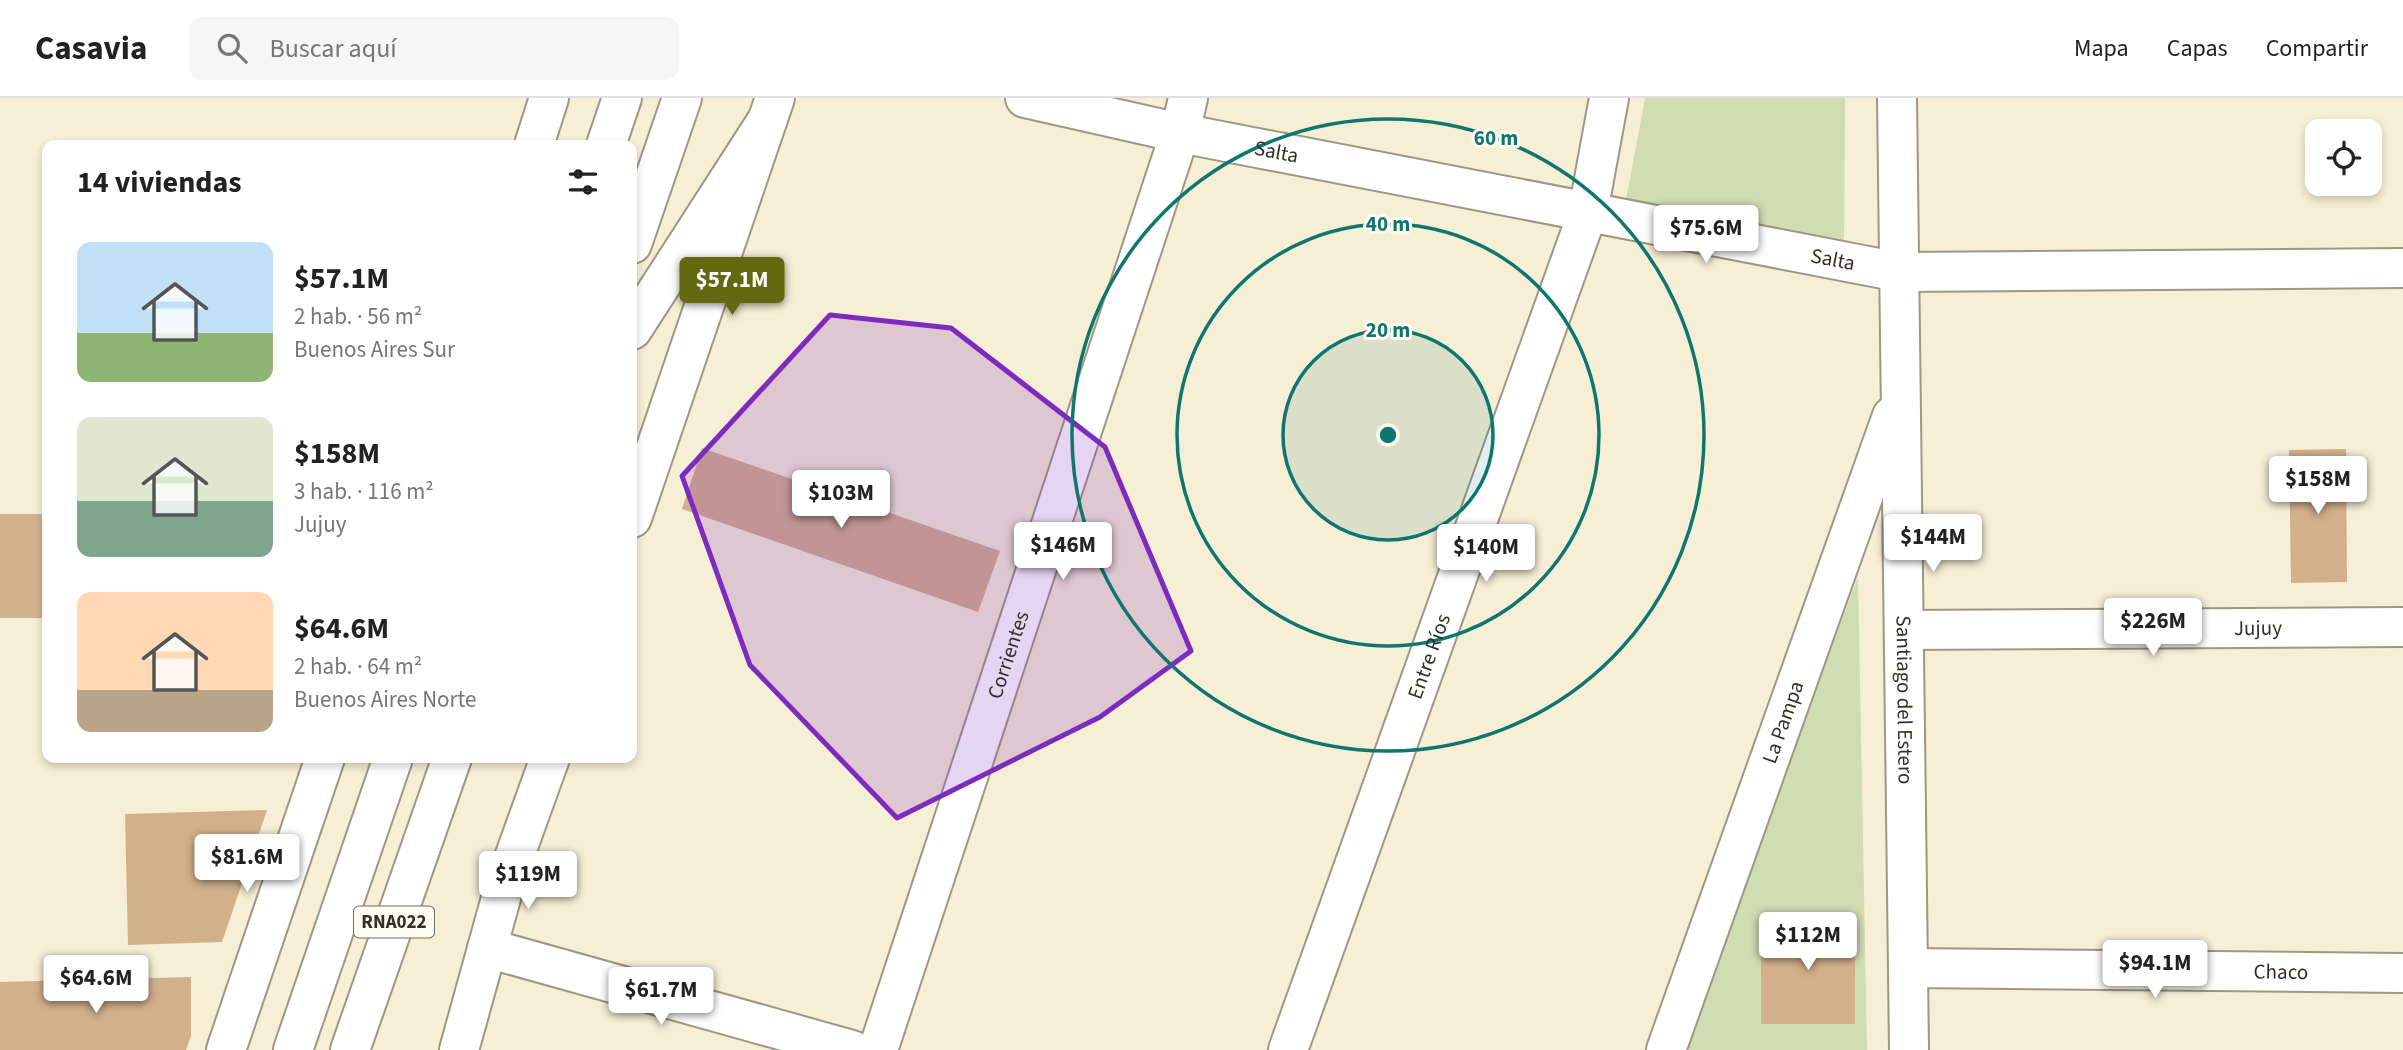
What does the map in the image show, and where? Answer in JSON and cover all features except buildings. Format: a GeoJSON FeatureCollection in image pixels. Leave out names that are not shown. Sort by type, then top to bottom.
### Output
{"type":"FeatureCollection","features":[{"type":"Feature","properties":{"kind":"main road"},"geometry":{"type":"LineString","coordinates":[[536,140],[549,98]]}},
{"type":"Feature","properties":{"kind":"main road"},"geometry":{"type":"LineString","coordinates":[[608,140],[622,98]]}},
{"type":"Feature","properties":{"kind":"main road"},"geometry":{"type":"LineString","coordinates":[[637,229],[682,98]]}},
{"type":"Feature","properties":{"kind":"main road","name":"Salta"},"geometry":{"type":"LineString","coordinates":[[1025,98],[1184,116],[1588,212],[1899,272],[2403,268]]}},
{"type":"Feature","properties":{"kind":"main road","name":"Entre Ríos"},"geometry":{"type":"LineString","coordinates":[[1288,1050],[1588,212],[1609,98]]}},
{"type":"Feature","properties":{"kind":"main road","name":"Santiago del Estero"},"geometry":{"type":"LineString","coordinates":[[1897,98],[1909,1050]]}},
{"type":"Feature","properties":{"kind":"main road"},"geometry":{"type":"LineString","coordinates":[[637,322],[772,108]]}},
{"type":"Feature","properties":{"kind":"main road"},"geometry":{"type":"LineString","coordinates":[[637,503],[772,108]]}},
{"type":"Feature","properties":{"kind":"main road","name":"Corrientes"},"geometry":{"type":"LineString","coordinates":[[878,1050],[1184,116]]}},
{"type":"Feature","properties":{"kind":"main road","name":"La Pampa"},"geometry":{"type":"LineString","coordinates":[[1666,1050],[1901,393]]}},
{"type":"Feature","properties":{"kind":"main road","name":"Jujuy"},"geometry":{"type":"LineString","coordinates":[[1904,630],[2403,627]]}},
{"type":"Feature","properties":{"kind":"main road"},"geometry":{"type":"LineString","coordinates":[[226,1050],[323,763]]}},
{"type":"Feature","properties":{"kind":"main road","name":"RNA022"},"geometry":{"type":"LineString","coordinates":[[293,1050],[391,763]]}},
{"type":"Feature","properties":{"kind":"main road","name":"RNA022"},"geometry":{"type":"LineString","coordinates":[[350,1050],[450,763]]}},
{"type":"Feature","properties":{"kind":"main road"},"geometry":{"type":"LineString","coordinates":[[459,1050],[506,880],[548,763]]}},
{"type":"Feature","properties":{"kind":"main road"},"geometry":{"type":"LineString","coordinates":[[486,948],[852,1050]]}},
{"type":"Feature","properties":{"kind":"main road","name":"Chaco"},"geometry":{"type":"LineString","coordinates":[[1908,968],[2403,973]]}},
{"type":"Feature","properties":{"kind":"highlighted area"},"geometry":{"type":"Polygon","coordinates":[[[830,315],[951,328],[1105,447],[1191,651],[1100,717],[897,818],[750,665],[682,476],[830,315]]]}},
{"type":"Feature","properties":{"kind":"green space"},"geometry":{"type":"Polygon","coordinates":[[[1645,98],[1845,98],[1844,246],[1626,200],[1645,98]]]}},
{"type":"Feature","properties":{"kind":"green space"},"geometry":{"type":"Polygon","coordinates":[[[1858,577],[1867,1050],[1681,1050],[1858,577]]]}}]}
